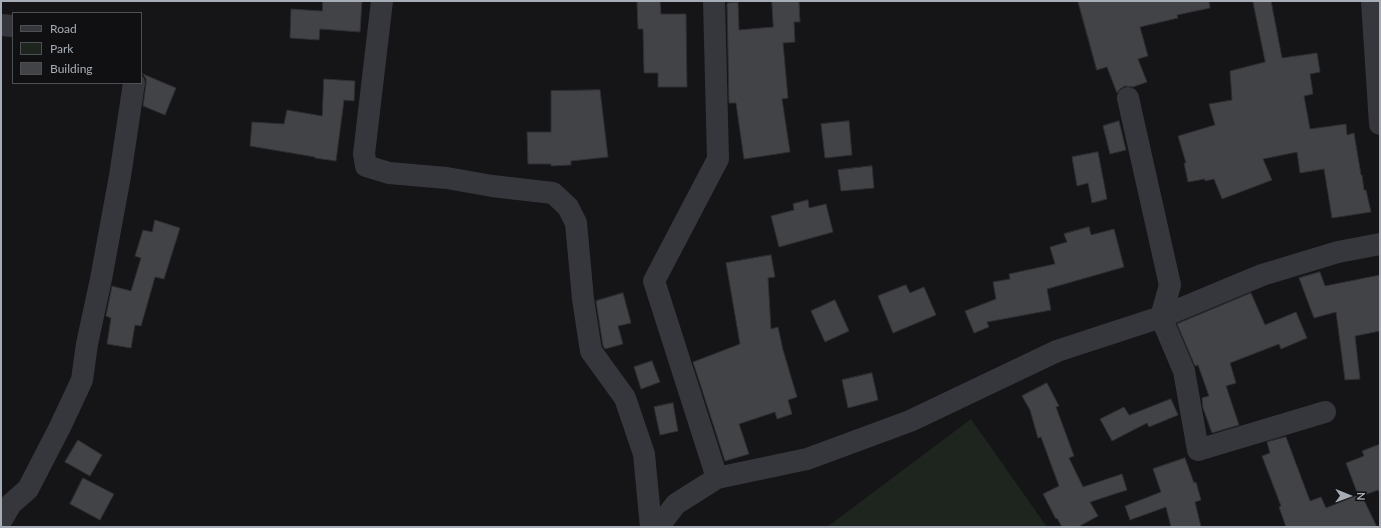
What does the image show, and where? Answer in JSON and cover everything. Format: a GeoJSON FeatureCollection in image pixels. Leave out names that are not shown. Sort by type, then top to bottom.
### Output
{"type":"FeatureCollection","features":[{"type":"Feature","properties":{"kind":"street"},"geometry":{"type":"LineString","coordinates":[[382,1],[364,154],[366,166],[389,173],[447,178],[492,186],[552,193],[568,207],[576,223],[583,300],[591,351],[625,398],[644,454],[651,527]]}},
{"type":"Feature","properties":{"kind":"street"},"geometry":{"type":"LineString","coordinates":[[714,1],[718,159],[654,281],[717,478]]}},
{"type":"Feature","properties":{"kind":"street"},"geometry":{"type":"LineString","coordinates":[[1372,1],[1380,124]]}},
{"type":"Feature","properties":{"kind":"street"},"geometry":{"type":"LineString","coordinates":[[1,25],[12,26]]}},
{"type":"Feature","properties":{"kind":"street"},"geometry":{"type":"LineString","coordinates":[[1,521],[11,504],[28,489],[82,380],[87,344],[101,280],[120,176],[134,84]]}},
{"type":"Feature","properties":{"kind":"street"},"geometry":{"type":"LineString","coordinates":[[1128,98],[1170,285],[1161,317],[1184,371],[1198,450],[1325,412]]}},
{"type":"Feature","properties":{"kind":"street"},"geometry":{"type":"LineString","coordinates":[[658,527],[676,504],[717,478],[807,459],[910,421],[1057,351],[1161,317],[1262,275],[1338,252],[1380,244]]}},
{"type":"Feature","properties":{"kind":"green space"},"geometry":{"type":"Polygon","coordinates":[[[971,419],[1047,527],[827,527],[971,419]]]}},
{"type":"Feature","properties":{"kind":"building"},"geometry":{"type":"Polygon","coordinates":[[[323,1],[362,1],[360,32],[320,29],[319,40],[290,38],[291,9],[322,11],[323,1]]]}},
{"type":"Feature","properties":{"kind":"building"},"geometry":{"type":"Polygon","coordinates":[[[660,1],[661,14],[686,14],[687,87],[658,87],[658,73],[644,73],[643,29],[638,29],[637,2],[660,1]]]}},
{"type":"Feature","properties":{"kind":"building"},"geometry":{"type":"Polygon","coordinates":[[[772,1],[799,1],[800,22],[794,22],[795,42],[783,43],[788,98],[782,99],[790,152],[744,159],[736,103],[729,103],[727,3],[738,2],[739,30],[773,27],[772,1]]]}},
{"type":"Feature","properties":{"kind":"building"},"geometry":{"type":"Polygon","coordinates":[[[1078,1],[1209,1],[1210,8],[1177,15],[1178,18],[1140,27],[1148,56],[1138,59],[1147,82],[1133,87],[1125,86],[1117,93],[1107,67],[1097,70],[1078,1]]]}},
{"type":"Feature","properties":{"kind":"building"},"geometry":{"type":"Polygon","coordinates":[[[1253,1],[1271,1],[1282,58],[1317,53],[1320,72],[1310,74],[1313,94],[1304,96],[1310,129],[1346,124],[1347,135],[1354,133],[1364,190],[1366,190],[1371,212],[1332,218],[1324,169],[1300,173],[1297,152],[1263,159],[1272,180],[1222,199],[1214,179],[1188,182],[1184,163],[1186,163],[1178,136],[1215,125],[1209,104],[1232,100],[1230,71],[1265,62],[1253,1]]]}},
{"type":"Feature","properties":{"kind":"building"},"geometry":{"type":"Polygon","coordinates":[[[143,74],[176,88],[165,115],[143,106],[146,79],[143,74]]]}},
{"type":"Feature","properties":{"kind":"building"},"geometry":{"type":"Polygon","coordinates":[[[324,79],[355,81],[354,101],[344,100],[336,161],[250,146],[252,122],[284,124],[287,110],[322,116],[324,79]]]}},
{"type":"Feature","properties":{"kind":"building"},"geometry":{"type":"Polygon","coordinates":[[[600,90],[608,157],[571,161],[571,165],[551,166],[551,164],[528,164],[527,132],[551,132],[551,91],[600,90]]]}},
{"type":"Feature","properties":{"kind":"building"},"geometry":{"type":"Polygon","coordinates":[[[849,121],[852,155],[825,158],[821,124],[849,121]]]}},
{"type":"Feature","properties":{"kind":"building"},"geometry":{"type":"Polygon","coordinates":[[[1119,121],[1126,150],[1110,154],[1103,126],[1119,121]]]}},
{"type":"Feature","properties":{"kind":"building"},"geometry":{"type":"Polygon","coordinates":[[[1098,152],[1107,199],[1092,203],[1088,183],[1077,186],[1072,157],[1098,152]]]}},
{"type":"Feature","properties":{"kind":"building"},"geometry":{"type":"Polygon","coordinates":[[[872,166],[874,188],[841,191],[838,170],[872,166]]]}},
{"type":"Feature","properties":{"kind":"building"},"geometry":{"type":"Polygon","coordinates":[[[808,200],[809,208],[826,204],[833,232],[779,247],[771,216],[794,210],[793,204],[808,200]]]}},
{"type":"Feature","properties":{"kind":"building"},"geometry":{"type":"Polygon","coordinates":[[[155,220],[180,228],[164,279],[155,277],[141,326],[135,325],[131,348],[107,344],[111,318],[106,316],[112,286],[131,291],[141,258],[135,256],[143,230],[152,232],[155,220]]]}},
{"type":"Feature","properties":{"kind":"building"},"geometry":{"type":"Polygon","coordinates":[[[1089,227],[1091,235],[1114,229],[1124,267],[1047,289],[1051,310],[987,322],[989,327],[974,333],[965,311],[996,299],[993,282],[1010,279],[1009,274],[1055,264],[1050,247],[1067,242],[1064,234],[1089,227]]]}},
{"type":"Feature","properties":{"kind":"building"},"geometry":{"type":"Polygon","coordinates":[[[771,255],[775,277],[768,278],[771,329],[778,327],[797,397],[788,400],[792,414],[777,419],[775,412],[739,424],[749,454],[725,461],[693,362],[740,344],[726,263],[771,255]]]}},
{"type":"Feature","properties":{"kind":"building"},"geometry":{"type":"Polygon","coordinates":[[[1320,272],[1325,286],[1380,275],[1380,331],[1355,336],[1360,379],[1345,380],[1336,312],[1314,318],[1299,278],[1320,272]]]}},
{"type":"Feature","properties":{"kind":"building"},"geometry":{"type":"Polygon","coordinates":[[[906,285],[910,293],[924,287],[936,315],[893,333],[878,296],[906,285]]]}},
{"type":"Feature","properties":{"kind":"building"},"geometry":{"type":"Polygon","coordinates":[[[623,293],[631,323],[618,326],[623,344],[605,349],[603,346],[596,301],[623,293]]]}},
{"type":"Feature","properties":{"kind":"building"},"geometry":{"type":"Polygon","coordinates":[[[1251,293],[1265,325],[1296,312],[1307,338],[1281,349],[1279,344],[1230,363],[1236,383],[1226,386],[1239,425],[1212,433],[1203,408],[1202,398],[1209,396],[1198,365],[1195,366],[1177,324],[1251,293]]]}},
{"type":"Feature","properties":{"kind":"building"},"geometry":{"type":"Polygon","coordinates":[[[835,300],[849,331],[825,342],[811,311],[835,300]]]}},
{"type":"Feature","properties":{"kind":"building"},"geometry":{"type":"Polygon","coordinates":[[[652,361],[660,382],[641,389],[634,367],[652,361]]]}},
{"type":"Feature","properties":{"kind":"building"},"geometry":{"type":"Polygon","coordinates":[[[872,373],[878,400],[848,408],[842,380],[872,373]]]}},
{"type":"Feature","properties":{"kind":"building"},"geometry":{"type":"Polygon","coordinates":[[[1047,383],[1059,406],[1056,407],[1074,456],[1069,458],[1083,487],[1122,474],[1127,490],[1090,502],[1098,516],[1078,527],[1062,527],[1057,518],[1056,519],[1043,494],[1059,486],[1041,437],[1038,438],[1030,410],[1022,396],[1047,383]]]}},
{"type":"Feature","properties":{"kind":"building"},"geometry":{"type":"Polygon","coordinates":[[[1171,399],[1178,415],[1149,427],[1147,423],[1112,441],[1100,419],[1124,407],[1129,415],[1171,399]]]}},
{"type":"Feature","properties":{"kind":"building"},"geometry":{"type":"Polygon","coordinates":[[[673,403],[678,431],[660,435],[654,407],[673,403]]]}},
{"type":"Feature","properties":{"kind":"building"},"geometry":{"type":"Polygon","coordinates":[[[1286,437],[1310,501],[1321,497],[1326,508],[1358,495],[1346,463],[1364,456],[1362,451],[1380,444],[1380,494],[1378,490],[1362,496],[1377,527],[1286,527],[1279,507],[1281,506],[1262,456],[1270,453],[1267,442],[1286,437]]]}},
{"type":"Feature","properties":{"kind":"building"},"geometry":{"type":"Polygon","coordinates":[[[78,440],[102,455],[90,476],[65,462],[78,440]]]}},
{"type":"Feature","properties":{"kind":"building"},"geometry":{"type":"Polygon","coordinates":[[[1185,458],[1194,483],[1196,482],[1201,500],[1195,502],[1201,527],[1171,527],[1166,507],[1130,520],[1125,506],[1161,492],[1153,469],[1185,458]]]}},
{"type":"Feature","properties":{"kind":"building"},"geometry":{"type":"Polygon","coordinates":[[[83,478],[114,494],[100,520],[70,504],[83,478]]]}}]}
